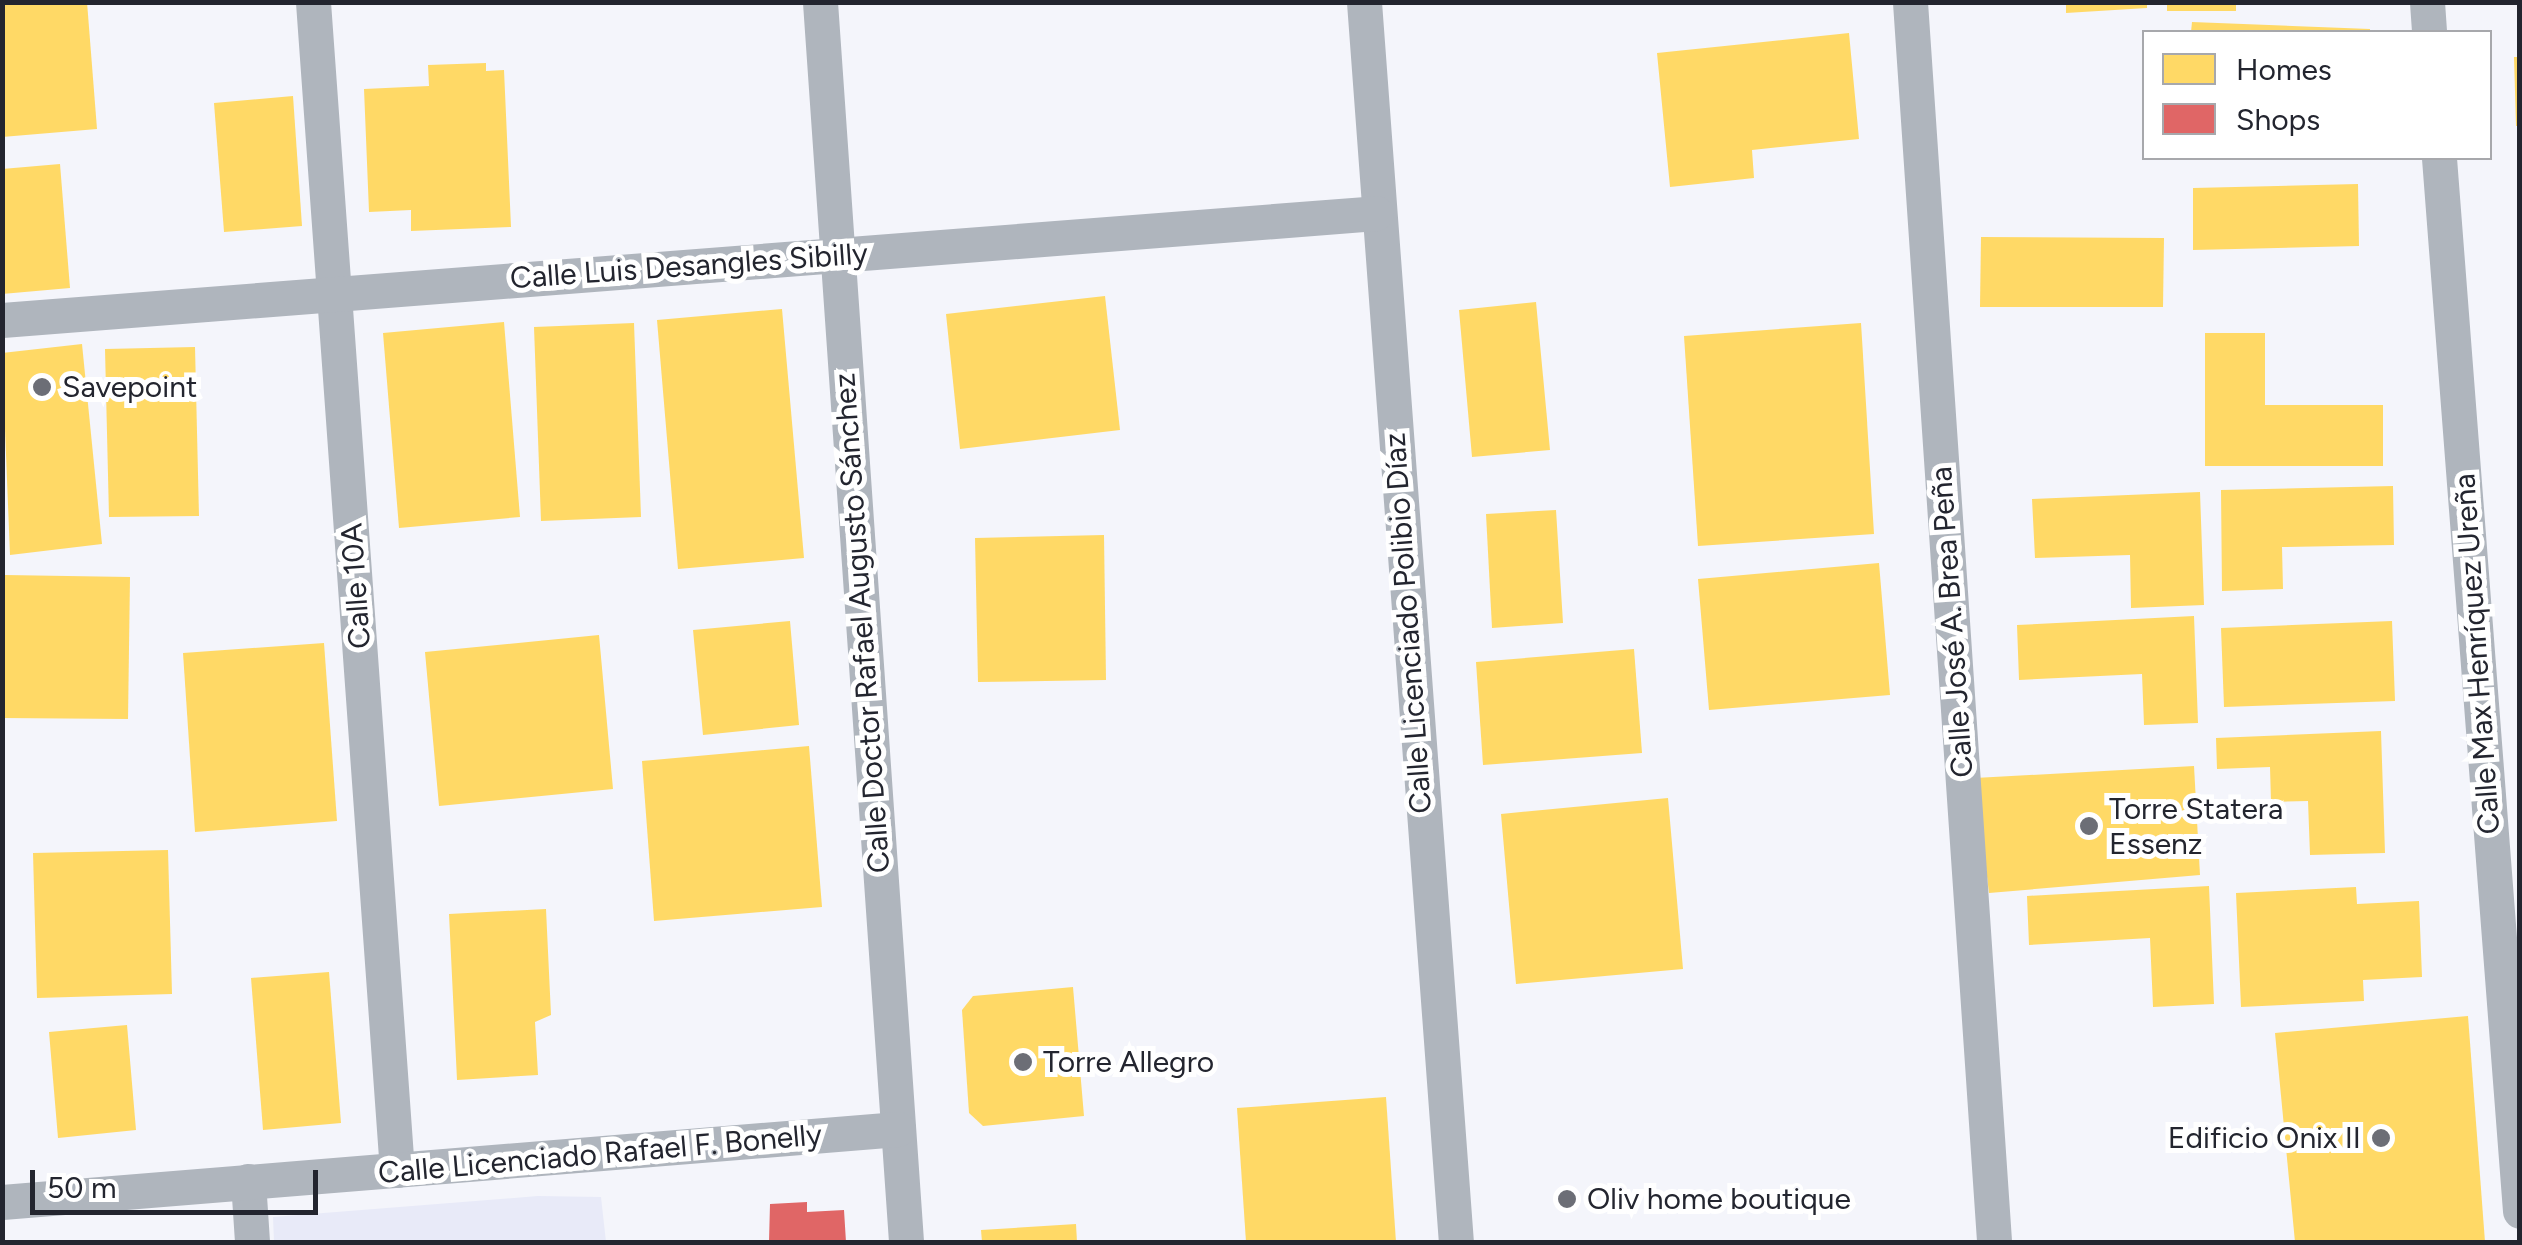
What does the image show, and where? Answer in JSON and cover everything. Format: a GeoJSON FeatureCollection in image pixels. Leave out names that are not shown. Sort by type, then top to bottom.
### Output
{"type":"FeatureCollection","features":[{"type":"Feature","properties":{"kind":"street","name":"Calle 10A"},"geometry":{"type":"LineString","coordinates":[[313,2],[338,294],[398,1170]]}},
{"type":"Feature","properties":{"kind":"street","name":"Calle Doctor Rafael Augusto Sánchez"},"geometry":{"type":"LineString","coordinates":[[820,2],[906,1242]]}},
{"type":"Feature","properties":{"kind":"street","name":"Calle Licenciado Polibio Díaz"},"geometry":{"type":"LineString","coordinates":[[1364,2],[1376,213],[1456,1242]]}},
{"type":"Feature","properties":{"kind":"street","name":"Calle José A. Brea Peña"},"geometry":{"type":"LineString","coordinates":[[1910,2],[1994,1242]]}},
{"type":"Feature","properties":{"kind":"street"},"geometry":{"type":"LineString","coordinates":[[2427,2],[2430,30]]}},
{"type":"Feature","properties":{"kind":"street","name":"Calle Max Henríquez Ureña"},"geometry":{"type":"LineString","coordinates":[[2439,160],[2520,1210]]}},
{"type":"Feature","properties":{"kind":"street","name":"Calle Luis Desangles Sibilly"},"geometry":{"type":"LineString","coordinates":[[2,320],[1376,213]]}},
{"type":"Feature","properties":{"kind":"street","name":"Calle Licenciado Rafael F. Bonelly"},"geometry":{"type":"LineString","coordinates":[[2,1202],[898,1130]]}},
{"type":"Feature","properties":{"kind":"street"},"geometry":{"type":"LineString","coordinates":[[248,1181],[252,1242]]}},
{"type":"Feature","properties":{"kind":"shaded area"},"geometry":{"type":"Polygon","coordinates":[[[538,1196],[601,1197],[606,1242],[274,1242],[273,1217],[538,1196]]]}},
{"type":"Feature","properties":{"kind":"building: Homes"},"geometry":{"type":"Polygon","coordinates":[[[87,2],[97,129],[2,137],[2,3],[87,2]]]}},
{"type":"Feature","properties":{"kind":"building: Homes"},"geometry":{"type":"Polygon","coordinates":[[[2066,2],[2147,2],[2147,8],[2066,13],[2066,2]]]}},
{"type":"Feature","properties":{"kind":"building: Homes"},"geometry":{"type":"Polygon","coordinates":[[[2167,2],[2236,2],[2236,11],[2167,11],[2167,2]]]}},
{"type":"Feature","properties":{"kind":"building: Homes"},"geometry":{"type":"Polygon","coordinates":[[[2192,22],[2370,29],[2370,30],[2191,30],[2192,22]]]}},
{"type":"Feature","properties":{"kind":"building: Homes"},"geometry":{"type":"Polygon","coordinates":[[[1849,33],[1859,139],[1752,150],[1754,178],[1670,187],[1657,53],[1849,33]]]}},
{"type":"Feature","properties":{"kind":"building: Homes"},"geometry":{"type":"Polygon","coordinates":[[[2514,57],[2520,57],[2520,126],[2516,126],[2514,57]]]}},
{"type":"Feature","properties":{"kind":"building: Homes"},"geometry":{"type":"Polygon","coordinates":[[[486,63],[486,71],[504,70],[511,227],[411,231],[411,210],[369,212],[364,89],[429,86],[428,65],[486,63]]]}},
{"type":"Feature","properties":{"kind":"building: Homes"},"geometry":{"type":"Polygon","coordinates":[[[293,96],[302,226],[224,232],[214,103],[293,96]]]}},
{"type":"Feature","properties":{"kind":"building: Homes"},"geometry":{"type":"Polygon","coordinates":[[[60,164],[70,288],[2,294],[2,169],[60,164]]]}},
{"type":"Feature","properties":{"kind":"building: Homes"},"geometry":{"type":"Polygon","coordinates":[[[2358,184],[2359,246],[2193,250],[2193,188],[2358,184]]]}},
{"type":"Feature","properties":{"kind":"building: Homes"},"geometry":{"type":"Polygon","coordinates":[[[1981,237],[2164,238],[2163,307],[1980,307],[1981,237]]]}},
{"type":"Feature","properties":{"kind":"building: Homes"},"geometry":{"type":"Polygon","coordinates":[[[1105,296],[1120,430],[960,449],[946,314],[1105,296]]]}},
{"type":"Feature","properties":{"kind":"building: Homes"},"geometry":{"type":"Polygon","coordinates":[[[1536,302],[1550,450],[1472,457],[1459,310],[1536,302]]]}},
{"type":"Feature","properties":{"kind":"building: Homes"},"geometry":{"type":"Polygon","coordinates":[[[782,309],[804,558],[678,569],[657,320],[782,309]]]}},
{"type":"Feature","properties":{"kind":"building: Homes"},"geometry":{"type":"Polygon","coordinates":[[[504,322],[520,517],[399,528],[383,333],[504,322]]]}},
{"type":"Feature","properties":{"kind":"building: Homes"},"geometry":{"type":"Polygon","coordinates":[[[634,323],[641,517],[541,521],[534,327],[634,323]]]}},
{"type":"Feature","properties":{"kind":"building: Homes"},"geometry":{"type":"Polygon","coordinates":[[[1861,323],[1874,534],[1698,546],[1684,336],[1861,323]]]}},
{"type":"Feature","properties":{"kind":"building: Homes"},"geometry":{"type":"Polygon","coordinates":[[[2205,333],[2265,333],[2265,405],[2383,405],[2383,466],[2205,466],[2205,333]]]}},
{"type":"Feature","properties":{"kind":"building: Homes"},"geometry":{"type":"Polygon","coordinates":[[[82,344],[102,544],[10,555],[2,353],[82,344]]]}},
{"type":"Feature","properties":{"kind":"building: Homes"},"geometry":{"type":"Polygon","coordinates":[[[195,347],[199,516],[109,517],[105,349],[195,347]]]}},
{"type":"Feature","properties":{"kind":"building: Homes"},"geometry":{"type":"Polygon","coordinates":[[[2393,486],[2394,545],[2282,547],[2283,589],[2222,591],[2221,490],[2393,486]]]}},
{"type":"Feature","properties":{"kind":"building: Homes"},"geometry":{"type":"Polygon","coordinates":[[[2200,492],[2204,605],[2131,608],[2130,555],[2035,558],[2032,499],[2200,492]]]}},
{"type":"Feature","properties":{"kind":"building: Homes"},"geometry":{"type":"Polygon","coordinates":[[[1556,510],[1563,623],[1492,628],[1486,514],[1556,510]]]}},
{"type":"Feature","properties":{"kind":"building: Homes"},"geometry":{"type":"Polygon","coordinates":[[[1104,535],[1106,680],[978,682],[975,538],[1104,535]]]}},
{"type":"Feature","properties":{"kind":"building: Homes"},"geometry":{"type":"Polygon","coordinates":[[[1879,563],[1890,695],[1709,710],[1698,579],[1879,563]]]}},
{"type":"Feature","properties":{"kind":"building: Homes"},"geometry":{"type":"Polygon","coordinates":[[[5,575],[130,577],[128,719],[2,718],[5,575]]]}},
{"type":"Feature","properties":{"kind":"building: Homes"},"geometry":{"type":"Polygon","coordinates":[[[2194,616],[2198,723],[2144,725],[2142,674],[2019,680],[2017,625],[2194,616]]]}},
{"type":"Feature","properties":{"kind":"building: Homes"},"geometry":{"type":"Polygon","coordinates":[[[790,621],[799,725],[703,735],[693,630],[790,621]]]}},
{"type":"Feature","properties":{"kind":"building: Homes"},"geometry":{"type":"Polygon","coordinates":[[[2392,621],[2395,701],[2224,707],[2221,628],[2392,621]]]}},
{"type":"Feature","properties":{"kind":"building: Homes"},"geometry":{"type":"Polygon","coordinates":[[[599,635],[613,789],[439,806],[425,652],[599,635]]]}},
{"type":"Feature","properties":{"kind":"building: Homes"},"geometry":{"type":"Polygon","coordinates":[[[324,643],[337,821],[195,832],[183,653],[324,643]]]}},
{"type":"Feature","properties":{"kind":"building: Homes"},"geometry":{"type":"Polygon","coordinates":[[[1634,649],[1642,753],[1483,765],[1476,662],[1634,649]]]}},
{"type":"Feature","properties":{"kind":"building: Homes"},"geometry":{"type":"Polygon","coordinates":[[[2381,731],[2385,853],[2310,855],[2308,801],[2271,802],[2270,767],[2217,769],[2216,738],[2381,731]]]}},
{"type":"Feature","properties":{"kind":"building: Homes"},"geometry":{"type":"Polygon","coordinates":[[[809,746],[822,907],[654,921],[642,761],[809,746]]]}},
{"type":"Feature","properties":{"kind":"building: Homes","name":"Torre Statera Essenz"},"geometry":{"type":"Polygon","coordinates":[[[2194,766],[2200,875],[1989,893],[1975,778],[2194,766]]]}},
{"type":"Feature","properties":{"kind":"building: Homes"},"geometry":{"type":"Polygon","coordinates":[[[1668,798],[1683,969],[1516,984],[1501,814],[1668,798]]]}},
{"type":"Feature","properties":{"kind":"building: Homes"},"geometry":{"type":"Polygon","coordinates":[[[168,850],[172,994],[37,998],[33,853],[168,850]]]}},
{"type":"Feature","properties":{"kind":"building: Homes"},"geometry":{"type":"Polygon","coordinates":[[[2209,886],[2214,1004],[2153,1007],[2150,938],[2029,945],[2027,896],[2209,886]]]}},
{"type":"Feature","properties":{"kind":"building: Homes"},"geometry":{"type":"Polygon","coordinates":[[[2356,887],[2357,904],[2419,901],[2422,977],[2363,980],[2364,1001],[2241,1007],[2236,893],[2356,887]]]}},
{"type":"Feature","properties":{"kind":"building: Homes"},"geometry":{"type":"Polygon","coordinates":[[[546,909],[551,1015],[535,1022],[538,1075],[457,1080],[449,914],[546,909]]]}},
{"type":"Feature","properties":{"kind":"building: Homes"},"geometry":{"type":"Polygon","coordinates":[[[329,972],[341,1123],[263,1130],[251,978],[329,972]]]}},
{"type":"Feature","properties":{"kind":"building: Homes","name":"Torre Allegro"},"geometry":{"type":"Polygon","coordinates":[[[1073,987],[1084,1116],[983,1126],[969,1113],[962,1010],[973,996],[1073,987]]]}},
{"type":"Feature","properties":{"kind":"building: Homes","name":"Edificio Onix II"},"geometry":{"type":"Polygon","coordinates":[[[2468,1016],[2485,1242],[2295,1242],[2275,1033],[2468,1016]]]}},
{"type":"Feature","properties":{"kind":"building: Homes"},"geometry":{"type":"Polygon","coordinates":[[[127,1025],[136,1130],[58,1138],[49,1032],[127,1025]]]}},
{"type":"Feature","properties":{"kind":"building: Homes"},"geometry":{"type":"Polygon","coordinates":[[[1386,1097],[1396,1242],[1246,1242],[1237,1108],[1386,1097]]]}},
{"type":"Feature","properties":{"kind":"building: Homes"},"geometry":{"type":"Polygon","coordinates":[[[1076,1224],[1077,1242],[982,1242],[981,1230],[1076,1224]]]}},
{"type":"Feature","properties":{"kind":"building: Shops"},"geometry":{"type":"Polygon","coordinates":[[[807,1202],[807,1212],[844,1210],[846,1242],[769,1242],[770,1204],[807,1202]]]}},
{"type":"Feature","properties":{"kind":"place","name":"Savepoint"},"geometry":{"type":"Point","coordinates":[42,387]}},
{"type":"Feature","properties":{"kind":"place","name":"Torre Statera Essenz"},"geometry":{"type":"Point","coordinates":[2089,826]}},
{"type":"Feature","properties":{"kind":"place","name":"Torre Allegro"},"geometry":{"type":"Point","coordinates":[1023,1062]}},
{"type":"Feature","properties":{"kind":"place","name":"Edificio Onix II"},"geometry":{"type":"Point","coordinates":[2381,1138]}},
{"type":"Feature","properties":{"kind":"place","name":"Oliv home boutique"},"geometry":{"type":"Point","coordinates":[1567,1199]}}]}
